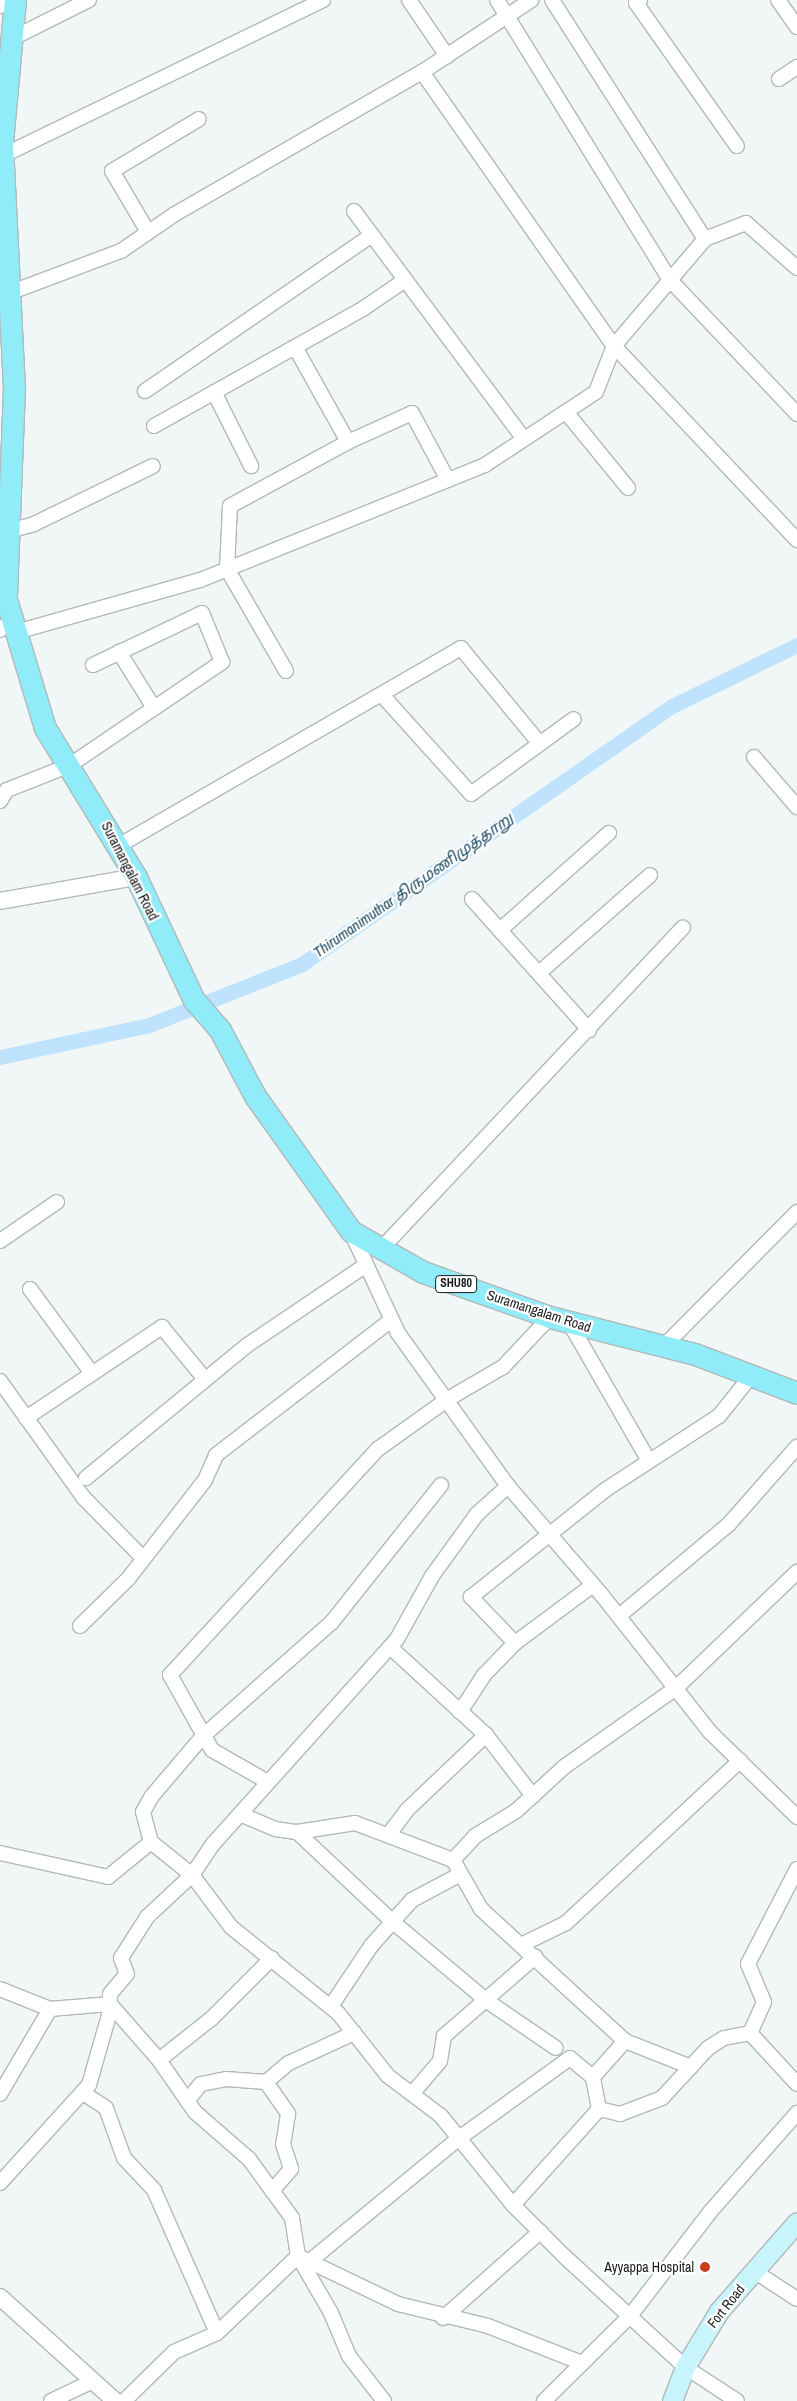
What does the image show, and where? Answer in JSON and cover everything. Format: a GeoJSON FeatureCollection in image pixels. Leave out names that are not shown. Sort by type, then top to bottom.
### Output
{"type":"FeatureCollection","features":[{"type":"Feature","properties":{"kind":"main road","name":"Suramangalam Road"},"geometry":{"type":"LineString","coordinates":[[15,0],[2,156],[3,229],[9,293],[14,387],[4,532],[6,599],[9,627],[45,728],[70,765],[136,877],[194,1000],[220,1030],[255,1096],[351,1231],[423,1272],[560,1320],[664,1346],[797,1393]]}},
{"type":"Feature","properties":{"kind":"main road","name":"Fort Road"},"geometry":{"type":"LineString","coordinates":[[672,2401],[685,2367],[719,2311],[797,2222]]}},
{"type":"Feature","properties":{"kind":"street"},"geometry":{"type":"LineString","coordinates":[[0,6],[10,0]]}},
{"type":"Feature","properties":{"kind":"street"},"geometry":{"type":"LineString","coordinates":[[11,39],[90,0]]}},
{"type":"Feature","properties":{"kind":"street"},"geometry":{"type":"LineString","coordinates":[[2,156],[324,0]]}},
{"type":"Feature","properties":{"kind":"street"},"geometry":{"type":"LineString","coordinates":[[409,0],[447,56]]}},
{"type":"Feature","properties":{"kind":"street"},"geometry":{"type":"LineString","coordinates":[[498,0],[670,280],[797,414]]}},
{"type":"Feature","properties":{"kind":"street"},"geometry":{"type":"LineString","coordinates":[[9,293],[121,251],[148,232],[422,72],[531,0]]}},
{"type":"Feature","properties":{"kind":"street"},"geometry":{"type":"LineString","coordinates":[[552,0],[705,239]]}},
{"type":"Feature","properties":{"kind":"street"},"geometry":{"type":"LineString","coordinates":[[640,0],[636,3],[737,146]]}},
{"type":"Feature","properties":{"kind":"street"},"geometry":{"type":"LineString","coordinates":[[778,0],[797,27]]}},
{"type":"Feature","properties":{"kind":"street"},"geometry":{"type":"LineString","coordinates":[[779,80],[797,67]]}},
{"type":"Feature","properties":{"kind":"street"},"geometry":{"type":"LineString","coordinates":[[422,72],[614,346],[797,540]]}},
{"type":"Feature","properties":{"kind":"street"},"geometry":{"type":"LineString","coordinates":[[148,232],[112,171],[199,119]]}},
{"type":"Feature","properties":{"kind":"street"},"geometry":{"type":"LineString","coordinates":[[354,211],[524,439]]}},
{"type":"Feature","properties":{"kind":"street"},"geometry":{"type":"LineString","coordinates":[[9,627],[227,569],[485,465],[596,392],[614,346],[705,239],[746,223],[797,268]]}},
{"type":"Feature","properties":{"kind":"street"},"geometry":{"type":"LineString","coordinates":[[145,391],[372,235]]}},
{"type":"Feature","properties":{"kind":"street"},"geometry":{"type":"LineString","coordinates":[[154,426],[295,347],[405,280]]}},
{"type":"Feature","properties":{"kind":"street"},"geometry":{"type":"LineString","coordinates":[[295,347],[348,442]]}},
{"type":"Feature","properties":{"kind":"street"},"geometry":{"type":"LineString","coordinates":[[214,392],[251,466]]}},
{"type":"Feature","properties":{"kind":"street"},"geometry":{"type":"LineString","coordinates":[[566,412],[628,488]]}},
{"type":"Feature","properties":{"kind":"street"},"geometry":{"type":"LineString","coordinates":[[286,671],[227,569],[230,506],[348,442],[412,413],[448,480]]}},
{"type":"Feature","properties":{"kind":"street"},"geometry":{"type":"LineString","coordinates":[[4,532],[34,524],[154,466]]}},
{"type":"Feature","properties":{"kind":"street"},"geometry":{"type":"LineString","coordinates":[[2,791],[70,765],[222,662],[202,612],[93,665]]}},
{"type":"Feature","properties":{"kind":"street"},"geometry":{"type":"LineString","coordinates":[[118,846],[461,648],[540,744]]}},
{"type":"Feature","properties":{"kind":"street"},"geometry":{"type":"LineString","coordinates":[[119,652],[154,708]]}},
{"type":"Feature","properties":{"kind":"street"},"geometry":{"type":"LineString","coordinates":[[382,694],[471,794],[574,719]]}},
{"type":"Feature","properties":{"kind":"street"},"geometry":{"type":"LineString","coordinates":[[754,757],[797,807]]}},
{"type":"Feature","properties":{"kind":"street"},"geometry":{"type":"LineString","coordinates":[[500,930],[608,833]]}},
{"type":"Feature","properties":{"kind":"street"},"geometry":{"type":"LineString","coordinates":[[538,973],[650,875]]}},
{"type":"Feature","properties":{"kind":"street"},"geometry":{"type":"LineString","coordinates":[[0,901],[136,877]]}},
{"type":"Feature","properties":{"kind":"street"},"geometry":{"type":"LineString","coordinates":[[472,899],[589,1030]]}},
{"type":"Feature","properties":{"kind":"street"},"geometry":{"type":"LineString","coordinates":[[381,1249],[589,1030],[683,927]]}},
{"type":"Feature","properties":{"kind":"street"},"geometry":{"type":"LineString","coordinates":[[0,1242],[57,1202]]}},
{"type":"Feature","properties":{"kind":"street"},"geometry":{"type":"LineString","coordinates":[[664,1346],[797,1212]]}},
{"type":"Feature","properties":{"kind":"street"},"geometry":{"type":"LineString","coordinates":[[351,1231],[392,1320],[508,1486],[619,1616],[710,1732],[797,1817]]}},
{"type":"Feature","properties":{"kind":"street"},"geometry":{"type":"LineString","coordinates":[[86,1478],[204,1378],[366,1265]]}},
{"type":"Feature","properties":{"kind":"street"},"geometry":{"type":"LineString","coordinates":[[30,1289],[92,1372]]}},
{"type":"Feature","properties":{"kind":"street"},"geometry":{"type":"LineString","coordinates":[[80,1626],[128,1579],[205,1480],[216,1455],[392,1320]]}},
{"type":"Feature","properties":{"kind":"street"},"geometry":{"type":"LineString","coordinates":[[268,1782],[212,1750],[170,1675],[378,1449],[448,1399],[503,1367],[560,1320],[649,1460]]}},
{"type":"Feature","properties":{"kind":"street"},"geometry":{"type":"LineString","coordinates":[[26,1418],[92,1372],[162,1327],[204,1378]]}},
{"type":"Feature","properties":{"kind":"street"},"geometry":{"type":"LineString","coordinates":[[515,1643],[471,1597],[549,1535],[649,1460],[719,1416],[751,1376]]}},
{"type":"Feature","properties":{"kind":"street"},"geometry":{"type":"LineString","coordinates":[[0,1381],[83,1497],[143,1558]]}},
{"type":"Feature","properties":{"kind":"street"},"geometry":{"type":"LineString","coordinates":[[619,1616],[729,1524],[797,1447]]}},
{"type":"Feature","properties":{"kind":"street"},"geometry":{"type":"LineString","coordinates":[[440,1485],[332,1622],[203,1736],[143,1812],[151,1842],[192,1875],[231,1927],[331,2006],[388,2076],[441,2116],[458,2139],[487,2169],[513,2205],[540,2232],[685,2367],[737,2401]]}},
{"type":"Feature","properties":{"kind":"street"},"geometry":{"type":"LineString","coordinates":[[0,2183],[83,2092],[110,2004],[110,1994],[127,1974],[121,1958],[147,1916],[192,1875],[240,1814],[390,1647],[432,1576],[477,1514],[508,1486]]}},
{"type":"Feature","properties":{"kind":"street"},"geometry":{"type":"LineString","coordinates":[[453,1860],[475,1836],[533,1796],[564,1767],[676,1688],[797,1572]]}},
{"type":"Feature","properties":{"kind":"street"},"geometry":{"type":"LineString","coordinates":[[460,1712],[484,1675],[515,1643],[593,1585]]}},
{"type":"Feature","properties":{"kind":"street"},"geometry":{"type":"LineString","coordinates":[[390,1647],[486,1735],[533,1796]]}},
{"type":"Feature","properties":{"kind":"street"},"geometry":{"type":"LineString","coordinates":[[389,1834],[408,1809],[486,1735]]}},
{"type":"Feature","properties":{"kind":"street"},"geometry":{"type":"LineString","coordinates":[[521,1945],[566,1923],[740,1761]]}},
{"type":"Feature","properties":{"kind":"street"},"geometry":{"type":"LineString","coordinates":[[240,1814],[275,1829],[298,1832],[355,1822],[453,1860],[481,1909],[625,2041],[691,2067]]}},
{"type":"Feature","properties":{"kind":"street"},"geometry":{"type":"LineString","coordinates":[[298,1832],[392,1922],[487,2001],[556,2048]]}},
{"type":"Feature","properties":{"kind":"street"},"geometry":{"type":"LineString","coordinates":[[1,1856],[108,1877],[151,1842]]}},
{"type":"Feature","properties":{"kind":"street"},"geometry":{"type":"LineString","coordinates":[[750,2033],[764,2002],[748,1964],[797,1870]]}},
{"type":"Feature","properties":{"kind":"street"},"geometry":{"type":"LineString","coordinates":[[331,2006],[392,1922],[412,1900],[461,1874]]}},
{"type":"Feature","properties":{"kind":"street"},"geometry":{"type":"LineString","coordinates":[[412,2094],[440,2061],[444,2036],[487,2001],[534,1957]]}},
{"type":"Feature","properties":{"kind":"street"},"geometry":{"type":"LineString","coordinates":[[159,2060],[211,2019],[272,1958]]}},
{"type":"Feature","properties":{"kind":"street"},"geometry":{"type":"LineString","coordinates":[[0,1989],[50,2009],[110,2004]]}},
{"type":"Feature","properties":{"kind":"street"},"geometry":{"type":"LineString","coordinates":[[110,2004],[159,2060],[187,2101],[249,2159],[292,2218],[304,2258],[331,2313],[349,2356],[384,2401]]}},
{"type":"Feature","properties":{"kind":"street"},"geometry":{"type":"LineString","coordinates":[[0,2094],[50,2009]]}},
{"type":"Feature","properties":{"kind":"street"},"geometry":{"type":"LineString","coordinates":[[187,2101],[201,2084],[226,2079],[266,2082],[289,2062],[354,2033]]}},
{"type":"Feature","properties":{"kind":"street"},"geometry":{"type":"LineString","coordinates":[[599,2109],[620,2114],[662,2098],[691,2067],[724,2038],[750,2033]]}},
{"type":"Feature","properties":{"kind":"street"},"geometry":{"type":"LineString","coordinates":[[750,2033],[797,2084]]}},
{"type":"Feature","properties":{"kind":"street"},"geometry":{"type":"LineString","coordinates":[[593,2077],[625,2041]]}},
{"type":"Feature","properties":{"kind":"street"},"geometry":{"type":"LineString","coordinates":[[124,2401],[174,2352],[217,2333],[304,2258],[458,2139],[570,2058],[593,2077],[599,2109]]}},
{"type":"Feature","properties":{"kind":"street"},"geometry":{"type":"LineString","coordinates":[[266,2082],[288,2114],[283,2144],[291,2169],[272,2191]]}},
{"type":"Feature","properties":{"kind":"street"},"geometry":{"type":"LineString","coordinates":[[83,2092],[106,2108],[124,2158],[154,2190],[217,2333]]}},
{"type":"Feature","properties":{"kind":"street"},"geometry":{"type":"LineString","coordinates":[[513,2205],[599,2109]]}},
{"type":"Feature","properties":{"kind":"street"},"geometry":{"type":"LineString","coordinates":[[544,2401],[630,2316],[710,2212],[797,2113]]}},
{"type":"Feature","properties":{"kind":"street"},"geometry":{"type":"LineString","coordinates":[[444,2318],[540,2232]]}},
{"type":"Feature","properties":{"kind":"street"},"geometry":{"type":"LineString","coordinates":[[304,2258],[398,2304],[444,2318],[488,2326],[582,2363]]}},
{"type":"Feature","properties":{"kind":"street"},"geometry":{"type":"LineString","coordinates":[[754,2271],[797,2299]]}},
{"type":"Feature","properties":{"kind":"street"},"geometry":{"type":"LineString","coordinates":[[0,2297],[115,2401]]}},
{"type":"Feature","properties":{"kind":"street"},"geometry":{"type":"LineString","coordinates":[[50,2401],[93,2381]]}},
{"type":"Feature","properties":{"kind":"waterway","name":"Thirumanimuthar திருமணிமுத்தாறு"},"geometry":{"type":"LineString","coordinates":[[0,1057],[149,1025],[302,964],[672,706],[797,645]]}},
{"type":"Feature","properties":{"kind":"place","name":"Ayyappa Hospital"},"geometry":{"type":"Point","coordinates":[705,2267]}}]}
